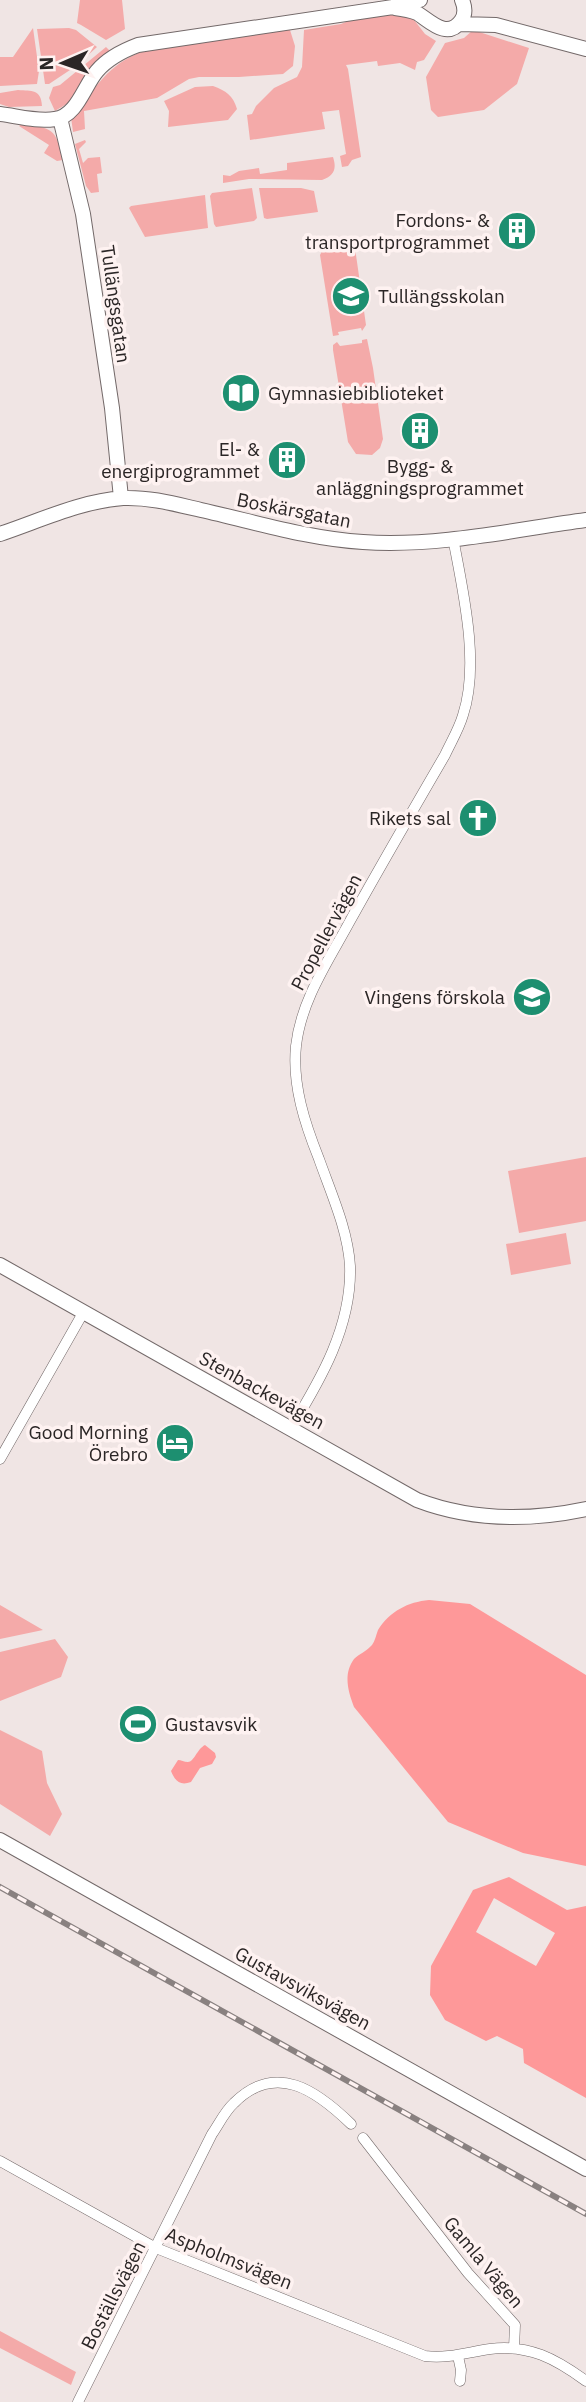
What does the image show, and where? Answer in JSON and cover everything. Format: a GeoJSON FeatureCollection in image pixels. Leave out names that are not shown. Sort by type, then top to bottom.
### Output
{"type":"FeatureCollection","features":[{"type":"Feature","properties":{"kind":"street"},"geometry":{"type":"LineString","coordinates":[[0,114],[47,120],[60,118],[69,113],[104,64],[122,51],[138,45],[393,7],[420,0]]}},
{"type":"Feature","properties":{"kind":"street"},"geometry":{"type":"LineString","coordinates":[[429,0],[426,12],[432,24]]}},
{"type":"Feature","properties":{"kind":"street"},"geometry":{"type":"LineString","coordinates":[[459,24],[464,16],[463,3]]}},
{"type":"Feature","properties":{"kind":"street"},"geometry":{"type":"LineString","coordinates":[[463,3],[496,25]]}},
{"type":"Feature","properties":{"kind":"street"},"geometry":{"type":"LineString","coordinates":[[393,7],[417,13],[432,24],[447,29],[459,24],[496,25],[586,49]]}},
{"type":"Feature","properties":{"kind":"street","name":"Tullängsgatan"},"geometry":{"type":"LineString","coordinates":[[60,118],[83,214],[112,408],[121,498]]}},
{"type":"Feature","properties":{"kind":"street","name":"Boskärsgatan"},"geometry":{"type":"LineString","coordinates":[[0,534],[80,507],[121,498],[160,501],[308,535],[384,543],[453,538],[586,520]]}},
{"type":"Feature","properties":{"kind":"street","name":"Propellervägen"},"geometry":{"type":"LineString","coordinates":[[291,1428],[334,1348],[343,1322],[349,1283],[347,1248],[339,1217],[300,1102],[296,1046],[311,993],[444,755],[463,715],[468,691],[470,653],[453,538]]}},
{"type":"Feature","properties":{"kind":"street","name":"Stenbackevägen"},"geometry":{"type":"LineString","coordinates":[[0,1265],[395,1489],[436,1507],[477,1515],[521,1518],[586,1509]]}},
{"type":"Feature","properties":{"kind":"street"},"geometry":{"type":"LineString","coordinates":[[0,1459],[83,1313]]}},
{"type":"Feature","properties":{"kind":"street","name":"Gustavsviksvägen"},"geometry":{"type":"LineString","coordinates":[[0,1840],[586,2169]]}},
{"type":"Feature","properties":{"kind":"street","name":"Boställsvägen"},"geometry":{"type":"LineString","coordinates":[[78,2402],[212,2134],[233,2104],[251,2090],[274,2083],[288,2083],[321,2097],[351,2124]]}},
{"type":"Feature","properties":{"kind":"street","name":"Gamla Vägen"},"geometry":{"type":"LineString","coordinates":[[363,2138],[467,2273],[514,2325],[514,2348]]}},
{"type":"Feature","properties":{"kind":"street","name":"Aspholmsvägen"},"geometry":{"type":"LineString","coordinates":[[0,2161],[156,2248],[425,2356],[458,2356],[491,2349],[514,2348]]}},
{"type":"Feature","properties":{"kind":"street"},"geometry":{"type":"LineString","coordinates":[[514,2348],[530,2350],[556,2360],[586,2381]]}},
{"type":"Feature","properties":{"kind":"street"},"geometry":{"type":"LineString","coordinates":[[458,2356],[460,2381]]}},
{"type":"Feature","properties":{"kind":"shaded area"},"geometry":{"type":"Polygon","coordinates":[[[80,0],[122,0],[125,29],[106,40],[77,23],[80,0]]]}},
{"type":"Feature","properties":{"kind":"shaded area"},"geometry":{"type":"Polygon","coordinates":[[[390,13],[411,16],[425,34],[436,41],[424,60],[417,62],[415,70],[400,63],[378,66],[377,61],[346,65],[361,157],[342,167],[340,156],[346,154],[339,110],[322,112],[325,129],[250,140],[247,115],[252,114],[256,106],[274,88],[297,77],[302,67],[304,30],[390,13]]]}},
{"type":"Feature","properties":{"kind":"shaded area"},"geometry":{"type":"Polygon","coordinates":[[[33,28],[39,71],[37,84],[0,86],[0,57],[13,57],[33,28]]]}},
{"type":"Feature","properties":{"kind":"shaded area"},"geometry":{"type":"Polygon","coordinates":[[[37,29],[76,30],[97,47],[76,66],[45,84],[37,29]]]}},
{"type":"Feature","properties":{"kind":"shaded area"},"geometry":{"type":"Polygon","coordinates":[[[290,30],[295,46],[293,66],[283,74],[189,79],[157,98],[84,111],[85,129],[73,132],[71,117],[111,70],[132,56],[146,50],[290,30]]]}},
{"type":"Feature","properties":{"kind":"shaded area"},"geometry":{"type":"Polygon","coordinates":[[[473,30],[529,48],[517,84],[484,110],[438,117],[431,110],[426,77],[445,43],[464,38],[473,30]]]}},
{"type":"Feature","properties":{"kind":"shaded area"},"geometry":{"type":"Polygon","coordinates":[[[106,47],[110,51],[70,102],[55,111],[49,98],[53,87],[60,85],[106,47]]]}},
{"type":"Feature","properties":{"kind":"shaded area"},"geometry":{"type":"Polygon","coordinates":[[[213,86],[228,94],[235,104],[237,109],[228,120],[168,127],[169,111],[164,101],[195,87],[213,86]]]}},
{"type":"Feature","properties":{"kind":"shaded area"},"geometry":{"type":"Polygon","coordinates":[[[18,90],[38,94],[42,106],[9,107],[0,104],[0,93],[18,90]]]}},
{"type":"Feature","properties":{"kind":"shaded area"},"geometry":{"type":"Polygon","coordinates":[[[22,124],[51,132],[58,141],[63,160],[57,161],[44,153],[49,145],[19,126],[22,124]]]}},
{"type":"Feature","properties":{"kind":"shaded area"},"geometry":{"type":"Polygon","coordinates":[[[85,140],[79,149],[83,163],[88,158],[100,157],[102,173],[97,174],[99,192],[91,193],[86,186],[75,144],[85,140]]]}},
{"type":"Feature","properties":{"kind":"shaded area"},"geometry":{"type":"Polygon","coordinates":[[[333,157],[334,172],[322,180],[249,179],[223,183],[223,175],[230,176],[239,171],[259,168],[260,174],[287,170],[287,163],[333,157]]]}},
{"type":"Feature","properties":{"kind":"shaded area"},"geometry":{"type":"Polygon","coordinates":[[[252,188],[257,218],[254,221],[216,227],[210,196],[212,193],[252,188]]]}},
{"type":"Feature","properties":{"kind":"shaded area"},"geometry":{"type":"Polygon","coordinates":[[[259,188],[301,188],[314,191],[318,212],[264,218],[259,188]]]}},
{"type":"Feature","properties":{"kind":"shaded area"},"geometry":{"type":"Polygon","coordinates":[[[205,195],[208,228],[145,237],[129,208],[131,206],[205,195]]]}},
{"type":"Feature","properties":{"kind":"shaded area"},"geometry":{"type":"Polygon","coordinates":[[[334,240],[344,241],[355,248],[366,325],[362,331],[361,328],[338,332],[339,335],[333,336],[320,255],[325,245],[334,240]]]}},
{"type":"Feature","properties":{"kind":"shaded area"},"geometry":{"type":"Polygon","coordinates":[[[367,339],[383,439],[380,448],[372,455],[356,454],[348,442],[333,350],[333,345],[337,342],[340,346],[362,343],[362,340],[367,339]]]}},
{"type":"Feature","properties":{"kind":"shaded area"},"geometry":{"type":"Polygon","coordinates":[[[586,1157],[586,1221],[519,1233],[508,1171],[586,1157]]]}},
{"type":"Feature","properties":{"kind":"shaded area"},"geometry":{"type":"Polygon","coordinates":[[[566,1233],[571,1264],[511,1275],[506,1244],[566,1233]]]}},
{"type":"Feature","properties":{"kind":"shaded area"},"geometry":{"type":"Polygon","coordinates":[[[429,1600],[470,1604],[586,1675],[586,1866],[523,1853],[448,1822],[354,1707],[348,1689],[348,1677],[354,1659],[372,1645],[378,1630],[394,1613],[407,1605],[429,1600]]]}},
{"type":"Feature","properties":{"kind":"shaded area"},"geometry":{"type":"Polygon","coordinates":[[[0,1605],[43,1630],[0,1639],[0,1605]]]}},
{"type":"Feature","properties":{"kind":"shaded area"},"geometry":{"type":"Polygon","coordinates":[[[55,1639],[68,1657],[61,1677],[0,1701],[0,1652],[55,1639]]]}},
{"type":"Feature","properties":{"kind":"shaded area"},"geometry":{"type":"Polygon","coordinates":[[[0,1730],[42,1751],[47,1783],[62,1814],[50,1836],[0,1804],[0,1730]]]}},
{"type":"Feature","properties":{"kind":"shaded area"},"geometry":{"type":"Polygon","coordinates":[[[205,1745],[215,1753],[212,1764],[200,1768],[191,1782],[178,1782],[171,1771],[178,1760],[190,1761],[205,1745]]]}},
{"type":"Feature","properties":{"kind":"shaded area"},"geometry":{"type":"Polygon","coordinates":[[[509,1877],[567,1910],[586,1906],[586,2098],[524,2063],[523,2049],[497,2036],[486,2041],[445,2020],[430,1995],[431,1966],[473,1890],[509,1877]],[[494,1898],[476,1932],[536,1966],[555,1933],[494,1898]]]}},
{"type":"Feature","properties":{"kind":"shaded area"},"geometry":{"type":"Polygon","coordinates":[[[0,2331],[76,2372],[71,2385],[0,2348],[0,2331]]]}},
{"type":"Feature","properties":{"kind":"railway"},"geometry":{"type":"LineString","coordinates":[[0,1887],[586,2214]]}},
{"type":"Feature","properties":{"kind":"place","name":"Fordons- & transportprogrammet"},"geometry":{"type":"Point","coordinates":[517,231]}},
{"type":"Feature","properties":{"kind":"place","name":"Tullängsskolan"},"geometry":{"type":"Point","coordinates":[351,296]}},
{"type":"Feature","properties":{"kind":"place","name":"Gymnasiebiblioteket"},"geometry":{"type":"Point","coordinates":[241,393]}},
{"type":"Feature","properties":{"kind":"place","name":"Bygg- & anläggningsprogrammet"},"geometry":{"type":"Point","coordinates":[420,431]}},
{"type":"Feature","properties":{"kind":"place","name":"El- & energiprogrammet"},"geometry":{"type":"Point","coordinates":[287,460]}},
{"type":"Feature","properties":{"kind":"place","name":"Rikets sal"},"geometry":{"type":"Point","coordinates":[478,818]}},
{"type":"Feature","properties":{"kind":"place","name":"Vingens förskola"},"geometry":{"type":"Point","coordinates":[532,997]}},
{"type":"Feature","properties":{"kind":"place","name":"Good Morning Örebro"},"geometry":{"type":"Point","coordinates":[175,1443]}},
{"type":"Feature","properties":{"kind":"place","name":"Gustavsvik"},"geometry":{"type":"Point","coordinates":[138,1724]}}]}
